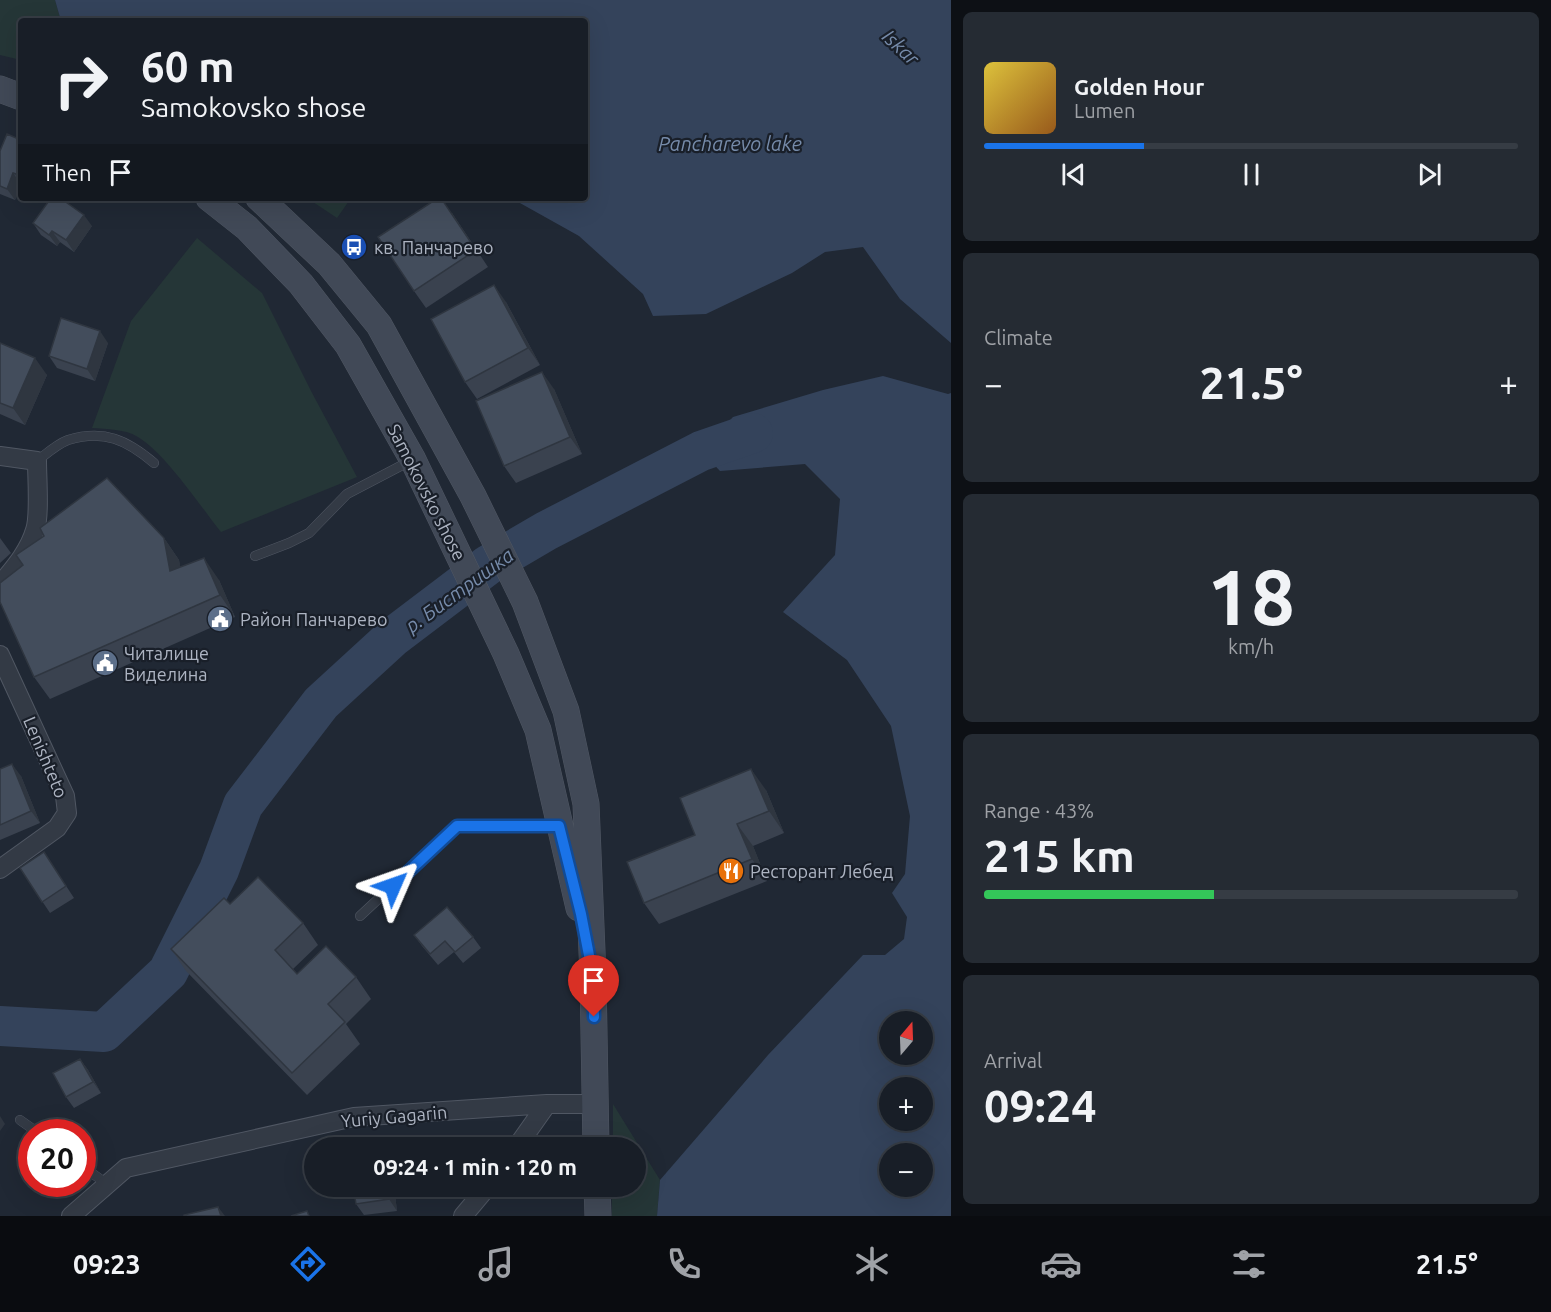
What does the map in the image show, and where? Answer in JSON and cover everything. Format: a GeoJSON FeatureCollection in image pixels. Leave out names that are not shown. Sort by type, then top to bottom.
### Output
{"type":"FeatureCollection","features":[{"type":"Feature","properties":{"kind":"main road"},"geometry":{"type":"LineString","coordinates":[[0,77],[18,81]]}},
{"type":"Feature","properties":{"kind":"main road"},"geometry":{"type":"LineString","coordinates":[[0,89],[18,96]]}},
{"type":"Feature","properties":{"kind":"main road","name":"Samokovsko shose"},"geometry":{"type":"LineString","coordinates":[[213,201],[247,228],[301,284],[348,345],[413,460],[440,514],[507,654],[538,730],[581,914],[593,976]]}},
{"type":"Feature","properties":{"kind":"main road","name":"Samokovsko shose"},"geometry":{"type":"LineString","coordinates":[[262,201],[329,264],[380,325],[472,496],[525,602],[566,711],[586,804],[593,976],[596,1137]]}},
{"type":"Feature","properties":{"kind":"main road"},"geometry":{"type":"LineString","coordinates":[[597,1197],[598,1216]]}},
{"type":"Feature","properties":{"kind":"street"},"geometry":{"type":"LineString","coordinates":[[0,456],[37,460],[36,529],[22,558],[0,585]]}},
{"type":"Feature","properties":{"kind":"street","name":"Lenishteto"},"geometry":{"type":"LineString","coordinates":[[0,655],[65,796],[67,813],[57,828],[0,869]]}},
{"type":"Feature","properties":{"kind":"street"},"geometry":{"type":"LineString","coordinates":[[524,1137],[547,1104]]}},
{"type":"Feature","properties":{"kind":"street","name":"Yuriy Gagarin"},"geometry":{"type":"LineString","coordinates":[[71,1216],[126,1167],[354,1117],[547,1104],[595,1104]]}},
{"type":"Feature","properties":{"kind":"street"},"geometry":{"type":"LineString","coordinates":[[463,1216],[479,1197]]}},
{"type":"Feature","properties":{"kind":"lane"},"geometry":{"type":"LineString","coordinates":[[37,460],[66,441],[91,436],[114,438],[133,446],[154,463]]}},
{"type":"Feature","properties":{"kind":"lane"},"geometry":{"type":"LineString","coordinates":[[255,556],[289,543],[309,532],[347,494],[413,460]]}},
{"type":"Feature","properties":{"kind":"lane"},"geometry":{"type":"LineString","coordinates":[[360,916],[457,826],[559,826]]}},
{"type":"Feature","properties":{"kind":"lane"},"geometry":{"type":"LineString","coordinates":[[96,1176],[107,1184]]}},
{"type":"Feature","properties":{"kind":"shaded area"},"geometry":{"type":"Polygon","coordinates":[[[0,0],[55,0],[60,18],[18,18],[18,59],[0,55],[0,0]]]}},
{"type":"Feature","properties":{"kind":"shaded area"},"geometry":{"type":"Polygon","coordinates":[[[312,201],[349,201],[337,218],[312,201]]]}},
{"type":"Feature","properties":{"kind":"shaded area"},"geometry":{"type":"Polygon","coordinates":[[[197,238],[262,293],[357,477],[221,532],[182,481],[149,445],[127,432],[92,428],[131,321],[197,238]]]}},
{"type":"Feature","properties":{"kind":"shaded area"},"geometry":{"type":"Polygon","coordinates":[[[613,1104],[633,1137],[613,1137],[613,1104]]]}},
{"type":"Feature","properties":{"kind":"shaded area"},"geometry":{"type":"Polygon","coordinates":[[[646,1157],[660,1180],[657,1216],[612,1216],[612,1197],[646,1197],[646,1157]]]}},
{"type":"Feature","properties":{"kind":"water","name":"Pancharevo lake"},"geometry":{"type":"Polygon","coordinates":[[[55,0],[951,0],[951,343],[900,299],[863,247],[825,252],[792,273],[706,314],[653,316],[643,294],[579,236],[516,201],[588,201],[588,18],[60,18],[55,0]]]}},
{"type":"Feature","properties":{"kind":"water"},"geometry":{"type":"Polygon","coordinates":[[[883,376],[951,393],[951,1216],[657,1216],[660,1180],[768,1055],[863,955],[885,955],[904,939],[907,917],[892,893],[905,874],[910,816],[891,726],[847,660],[783,612],[835,555],[840,499],[805,464],[720,471],[701,451],[733,417],[823,390],[883,376]]]}},
{"type":"Feature","properties":{"kind":"building"},"geometry":{"type":"Polygon","coordinates":[[[7,134],[18,139],[18,175],[13,173],[7,189],[0,186],[0,151],[7,134]]]}},
{"type":"Feature","properties":{"kind":"building"},"geometry":{"type":"Polygon","coordinates":[[[49,201],[64,201],[84,215],[66,240],[52,231],[49,235],[33,223],[49,201]]]}},
{"type":"Feature","properties":{"kind":"building"},"geometry":{"type":"Polygon","coordinates":[[[433,201],[443,201],[476,250],[414,291],[378,237],[433,201]]]}},
{"type":"Feature","properties":{"kind":"building"},"geometry":{"type":"Polygon","coordinates":[[[494,285],[528,348],[465,382],[431,319],[494,285]]]}},
{"type":"Feature","properties":{"kind":"building"},"geometry":{"type":"Polygon","coordinates":[[[61,318],[100,331],[87,369],[49,356],[61,318]]]}},
{"type":"Feature","properties":{"kind":"building"},"geometry":{"type":"Polygon","coordinates":[[[0,343],[35,358],[13,408],[0,403],[0,343]]]}},
{"type":"Feature","properties":{"kind":"building"},"geometry":{"type":"Polygon","coordinates":[[[542,372],[570,437],[504,466],[476,401],[542,372]]]}},
{"type":"Feature","properties":{"kind":"building"},"geometry":{"type":"Polygon","coordinates":[[[107,478],[164,538],[170,571],[204,558],[220,595],[34,677],[0,602],[0,583],[23,565],[16,555],[44,536],[40,528],[107,478]]]}},
{"type":"Feature","properties":{"kind":"building"},"geometry":{"type":"Polygon","coordinates":[[[12,764],[31,811],[0,825],[0,769],[12,764]]]}},
{"type":"Feature","properties":{"kind":"building"},"geometry":{"type":"Polygon","coordinates":[[[751,769],[769,811],[737,824],[752,859],[644,903],[627,862],[695,835],[680,798],[751,769]]]}},
{"type":"Feature","properties":{"kind":"building"},"geometry":{"type":"Polygon","coordinates":[[[44,852],[66,886],[42,902],[20,868],[44,852]]]}},
{"type":"Feature","properties":{"kind":"building"},"geometry":{"type":"Polygon","coordinates":[[[258,877],[303,923],[275,950],[297,974],[326,946],[356,977],[328,1004],[345,1022],[292,1073],[171,949],[224,898],[230,904],[258,877]]]}},
{"type":"Feature","properties":{"kind":"building"},"geometry":{"type":"Polygon","coordinates":[[[447,907],[473,937],[455,952],[445,941],[430,954],[414,935],[447,907]]]}},
{"type":"Feature","properties":{"kind":"building"},"geometry":{"type":"Polygon","coordinates":[[[80,1059],[93,1082],[66,1097],[53,1073],[80,1059]]]}},
{"type":"Feature","properties":{"kind":"building"},"geometry":{"type":"Polygon","coordinates":[[[355,1197],[389,1197],[389,1199],[356,1204],[355,1197]]]}},
{"type":"Feature","properties":{"kind":"building"},"geometry":{"type":"Polygon","coordinates":[[[218,1207],[221,1216],[184,1216],[184,1215],[218,1207]]]}},
{"type":"Feature","properties":{"kind":"building"},"geometry":{"type":"Polygon","coordinates":[[[307,1211],[309,1216],[291,1216],[307,1211]]]}},
{"type":"Feature","properties":{"kind":"waterway","name":"р. Бистришка"},"geometry":{"type":"LineString","coordinates":[[0,1026],[104,1032],[168,972],[219,870],[243,805],[321,703],[393,637],[488,565],[546,531],[701,451],[753,433]]}},
{"type":"Feature","properties":{"kind":"place","name":"кв. Панчарево"},"geometry":{"type":"Point","coordinates":[354,247]}},
{"type":"Feature","properties":{"kind":"place","name":"Район Панчарево"},"geometry":{"type":"Point","coordinates":[220,619]}},
{"type":"Feature","properties":{"kind":"place","name":"Читалище Виделина"},"geometry":{"type":"Point","coordinates":[105,663]}},
{"type":"Feature","properties":{"kind":"place","name":"Ресторант Лебед"},"geometry":{"type":"Point","coordinates":[731,871]}},
{"type":"Feature","properties":{"kind":"route"},"geometry":{"type":"LineString","coordinates":[[393,886],[457,826],[559,826],[581,914],[593,976],[594,1017]]}},
{"type":"Feature","properties":{"kind":"water label","name":"Iskar"},"geometry":{"type":"Point","coordinates":[901,47]}}]}
